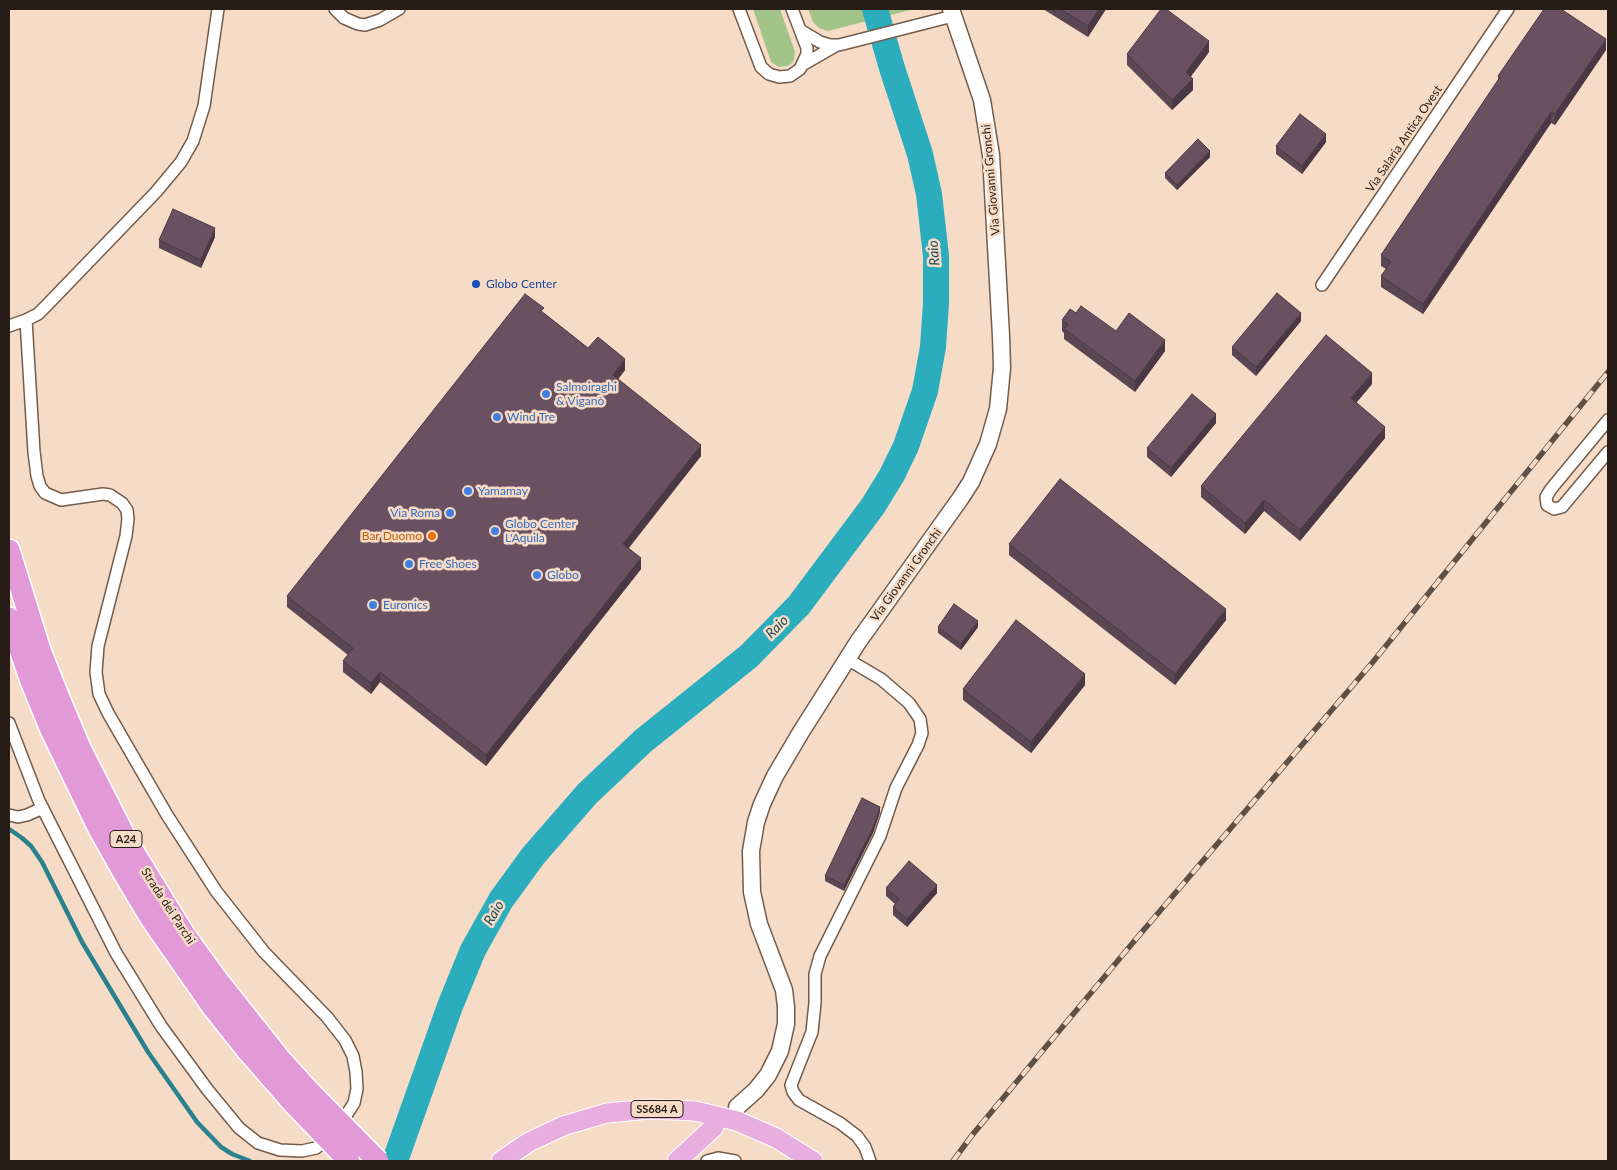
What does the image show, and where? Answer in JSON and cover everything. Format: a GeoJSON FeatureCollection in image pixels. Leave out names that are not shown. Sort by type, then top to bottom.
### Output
{"type":"FeatureCollection","features":[{"type":"Feature","properties":{"kind":"highway","name":"Strada dei Parchi"},"geometry":{"type":"LineString","coordinates":[[9,550],[37,641],[59,698],[80,748],[128,843],[184,934],[215,977],[280,1059],[302,1098],[349,1161]]}},
{"type":"Feature","properties":{"kind":"highway","name":"Strada dei Parchi"},"geometry":{"type":"LineString","coordinates":[[9,618],[31,681],[51,730],[98,827],[152,920],[212,1006],[246,1049],[378,1161]]}},
{"type":"Feature","properties":{"kind":"highway","name":"SS684 A"},"geometry":{"type":"LineString","coordinates":[[500,1161],[540,1136],[586,1118],[625,1110],[665,1109],[704,1113],[738,1121],[776,1138],[813,1161]]}},
{"type":"Feature","properties":{"kind":"highway"},"geometry":{"type":"LineString","coordinates":[[677,1161],[714,1127]]}},
{"type":"Feature","properties":{"kind":"main road","name":"Via Giovanni Gronchi"},"geometry":{"type":"LineString","coordinates":[[737,1107],[756,1090],[768,1075],[780,1051],[786,1024],[784,990],[762,935],[753,898],[751,851],[756,822],[762,804],[775,776],[847,659],[971,482],[988,444],[998,409],[1002,368],[1002,336],[991,154],[982,100],[952,12]]}},
{"type":"Feature","properties":{"kind":"street"},"geometry":{"type":"LineString","coordinates":[[9,326],[38,314],[156,192],[181,162],[193,141],[204,106],[218,9]]}},
{"type":"Feature","properties":{"kind":"street"},"geometry":{"type":"LineString","coordinates":[[335,9],[344,18],[365,25],[380,20],[399,9]]}},
{"type":"Feature","properties":{"kind":"street"},"geometry":{"type":"LineString","coordinates":[[739,9],[761,67],[764,71],[774,76],[784,77],[795,74],[804,64],[839,45],[924,23],[952,12]]}},
{"type":"Feature","properties":{"kind":"street"},"geometry":{"type":"LineString","coordinates":[[792,9],[807,48],[804,64]]}},
{"type":"Feature","properties":{"kind":"street","name":"Via Salaria Antica Ovest"},"geometry":{"type":"LineString","coordinates":[[1322,285],[1508,9]]}},
{"type":"Feature","properties":{"kind":"street"},"geometry":{"type":"LineString","coordinates":[[800,30],[820,42],[839,45]]}},
{"type":"Feature","properties":{"kind":"street"},"geometry":{"type":"LineString","coordinates":[[9,723],[43,808],[116,953],[156,1018],[207,1089],[239,1128],[258,1143],[280,1150],[302,1151],[316,1148],[329,1137],[350,1110],[356,1089],[356,1072],[353,1056],[345,1040],[327,1017],[264,952],[216,891],[167,815],[99,694],[96,672],[98,646],[126,536],[127,510],[122,503],[110,495],[103,494],[61,500],[45,493],[40,486],[34,452],[26,320]]}},
{"type":"Feature","properties":{"kind":"street"},"geometry":{"type":"LineString","coordinates":[[1608,420],[1550,488],[1546,497],[1547,505],[1554,509],[1562,507],[1608,452]]}},
{"type":"Feature","properties":{"kind":"street"},"geometry":{"type":"LineString","coordinates":[[847,659],[881,679],[909,703],[920,719],[922,733],[918,745],[896,788],[880,836],[820,956],[815,974],[815,1008],[812,1032],[803,1058],[793,1077],[792,1089],[794,1096],[840,1123],[857,1136],[865,1147],[870,1161]]}},
{"type":"Feature","properties":{"kind":"street"},"geometry":{"type":"LineString","coordinates":[[9,815],[27,816],[43,808]]}},
{"type":"Feature","properties":{"kind":"street"},"geometry":{"type":"LineString","coordinates":[[707,1161],[718,1158],[735,1161]]}},
{"type":"Feature","properties":{"kind":"green space"},"geometry":{"type":"Polygon","coordinates":[[[753,9],[780,9],[795,52],[794,60],[791,64],[779,67],[771,62],[753,9]]]}},
{"type":"Feature","properties":{"kind":"green space"},"geometry":{"type":"Polygon","coordinates":[[[808,9],[914,9],[828,31],[819,28],[813,22],[808,9]]]}},
{"type":"Feature","properties":{"kind":"building"},"geometry":{"type":"Polygon","coordinates":[[[1060,9],[1099,9],[1088,26],[1060,9]]]}},
{"type":"Feature","properties":{"kind":"building"},"geometry":{"type":"Polygon","coordinates":[[[1161,9],[1166,9],[1209,41],[1186,72],[1193,79],[1172,100],[1127,54],[1161,9]]]}},
{"type":"Feature","properties":{"kind":"building"},"geometry":{"type":"Polygon","coordinates":[[[1544,9],[1561,9],[1606,39],[1555,114],[1551,112],[1423,304],[1381,276],[1391,262],[1381,255],[1544,9]]]}},
{"type":"Feature","properties":{"kind":"building"},"geometry":{"type":"Polygon","coordinates":[[[1300,114],[1326,134],[1302,166],[1276,146],[1300,114]]]}},
{"type":"Feature","properties":{"kind":"building"},"geometry":{"type":"Polygon","coordinates":[[[1198,139],[1210,151],[1177,185],[1165,173],[1198,139]]]}},
{"type":"Feature","properties":{"kind":"building"},"geometry":{"type":"Polygon","coordinates":[[[173,209],[215,228],[201,260],[159,240],[173,209]]]}},
{"type":"Feature","properties":{"kind":"building"},"geometry":{"type":"Polygon","coordinates":[[[1277,293],[1301,313],[1256,367],[1232,347],[1277,293]]]}},
{"type":"Feature","properties":{"kind":"building","name":"Globo Center L'Aquila"},"geometry":{"type":"Polygon","coordinates":[[[525,294],[544,308],[541,311],[588,348],[598,337],[625,359],[613,375],[701,445],[623,544],[641,558],[486,755],[380,672],[371,683],[343,661],[353,648],[287,596],[525,294]]]}},
{"type":"Feature","properties":{"kind":"building"},"geometry":{"type":"Polygon","coordinates":[[[1081,306],[1116,331],[1129,313],[1165,340],[1135,381],[1064,329],[1068,324],[1062,320],[1070,309],[1076,313],[1081,306]]]}},
{"type":"Feature","properties":{"kind":"building"},"geometry":{"type":"Polygon","coordinates":[[[1326,335],[1372,373],[1351,398],[1385,427],[1300,530],[1264,500],[1245,523],[1201,486],[1326,335]]]}},
{"type":"Feature","properties":{"kind":"building"},"geometry":{"type":"Polygon","coordinates":[[[1192,394],[1216,414],[1171,468],[1147,448],[1192,394]]]}},
{"type":"Feature","properties":{"kind":"building"},"geometry":{"type":"Polygon","coordinates":[[[1060,479],[1226,609],[1175,674],[1009,544],[1060,479]]]}},
{"type":"Feature","properties":{"kind":"building"},"geometry":{"type":"Polygon","coordinates":[[[954,604],[978,621],[961,644],[938,627],[954,604]]]}},
{"type":"Feature","properties":{"kind":"building"},"geometry":{"type":"Polygon","coordinates":[[[1016,620],[1085,674],[1031,742],[963,689],[1016,620]]]}},
{"type":"Feature","properties":{"kind":"building"},"geometry":{"type":"Polygon","coordinates":[[[862,798],[880,807],[873,828],[844,885],[825,876],[862,798]]]}},
{"type":"Feature","properties":{"kind":"building"},"geometry":{"type":"Polygon","coordinates":[[[909,861],[937,885],[907,919],[893,907],[899,899],[886,888],[909,861]]]}},
{"type":"Feature","properties":{"kind":"waterway","name":"Raio"},"geometry":{"type":"LineString","coordinates":[[395,1161],[450,1006],[473,950],[501,900],[533,856],[587,794],[643,741],[749,656],[799,605],[873,506],[892,475],[906,446],[925,391],[933,347],[936,303],[936,256],[929,194],[920,154],[875,9]]}},
{"type":"Feature","properties":{"kind":"waterway"},"geometry":{"type":"LineString","coordinates":[[9,829],[31,846],[42,862],[82,942],[148,1052],[197,1122],[221,1147],[232,1154],[250,1161]]}},
{"type":"Feature","properties":{"kind":"railway"},"geometry":{"type":"LineString","coordinates":[[953,1161],[973,1134],[1136,939],[1372,663],[1608,372]]}},
{"type":"Feature","properties":{"kind":"place","name":"Globo Center"},"geometry":{"type":"Point","coordinates":[476,284]}},
{"type":"Feature","properties":{"kind":"place","name":"Salmoiraghi & Viganò"},"geometry":{"type":"Point","coordinates":[546,394]}},
{"type":"Feature","properties":{"kind":"place","name":"Wind Tre"},"geometry":{"type":"Point","coordinates":[497,417]}},
{"type":"Feature","properties":{"kind":"place","name":"Yamamay"},"geometry":{"type":"Point","coordinates":[468,491]}},
{"type":"Feature","properties":{"kind":"place","name":"Via Roma"},"geometry":{"type":"Point","coordinates":[450,513]}},
{"type":"Feature","properties":{"kind":"place","name":"Globo Center L'Aquila"},"geometry":{"type":"Point","coordinates":[495,531]}},
{"type":"Feature","properties":{"kind":"place","name":"Bar Duomo"},"geometry":{"type":"Point","coordinates":[432,536]}},
{"type":"Feature","properties":{"kind":"place","name":"Free Shoes"},"geometry":{"type":"Point","coordinates":[409,564]}},
{"type":"Feature","properties":{"kind":"place","name":"Globo"},"geometry":{"type":"Point","coordinates":[537,575]}},
{"type":"Feature","properties":{"kind":"place","name":"Euronics"},"geometry":{"type":"Point","coordinates":[373,605]}}]}
